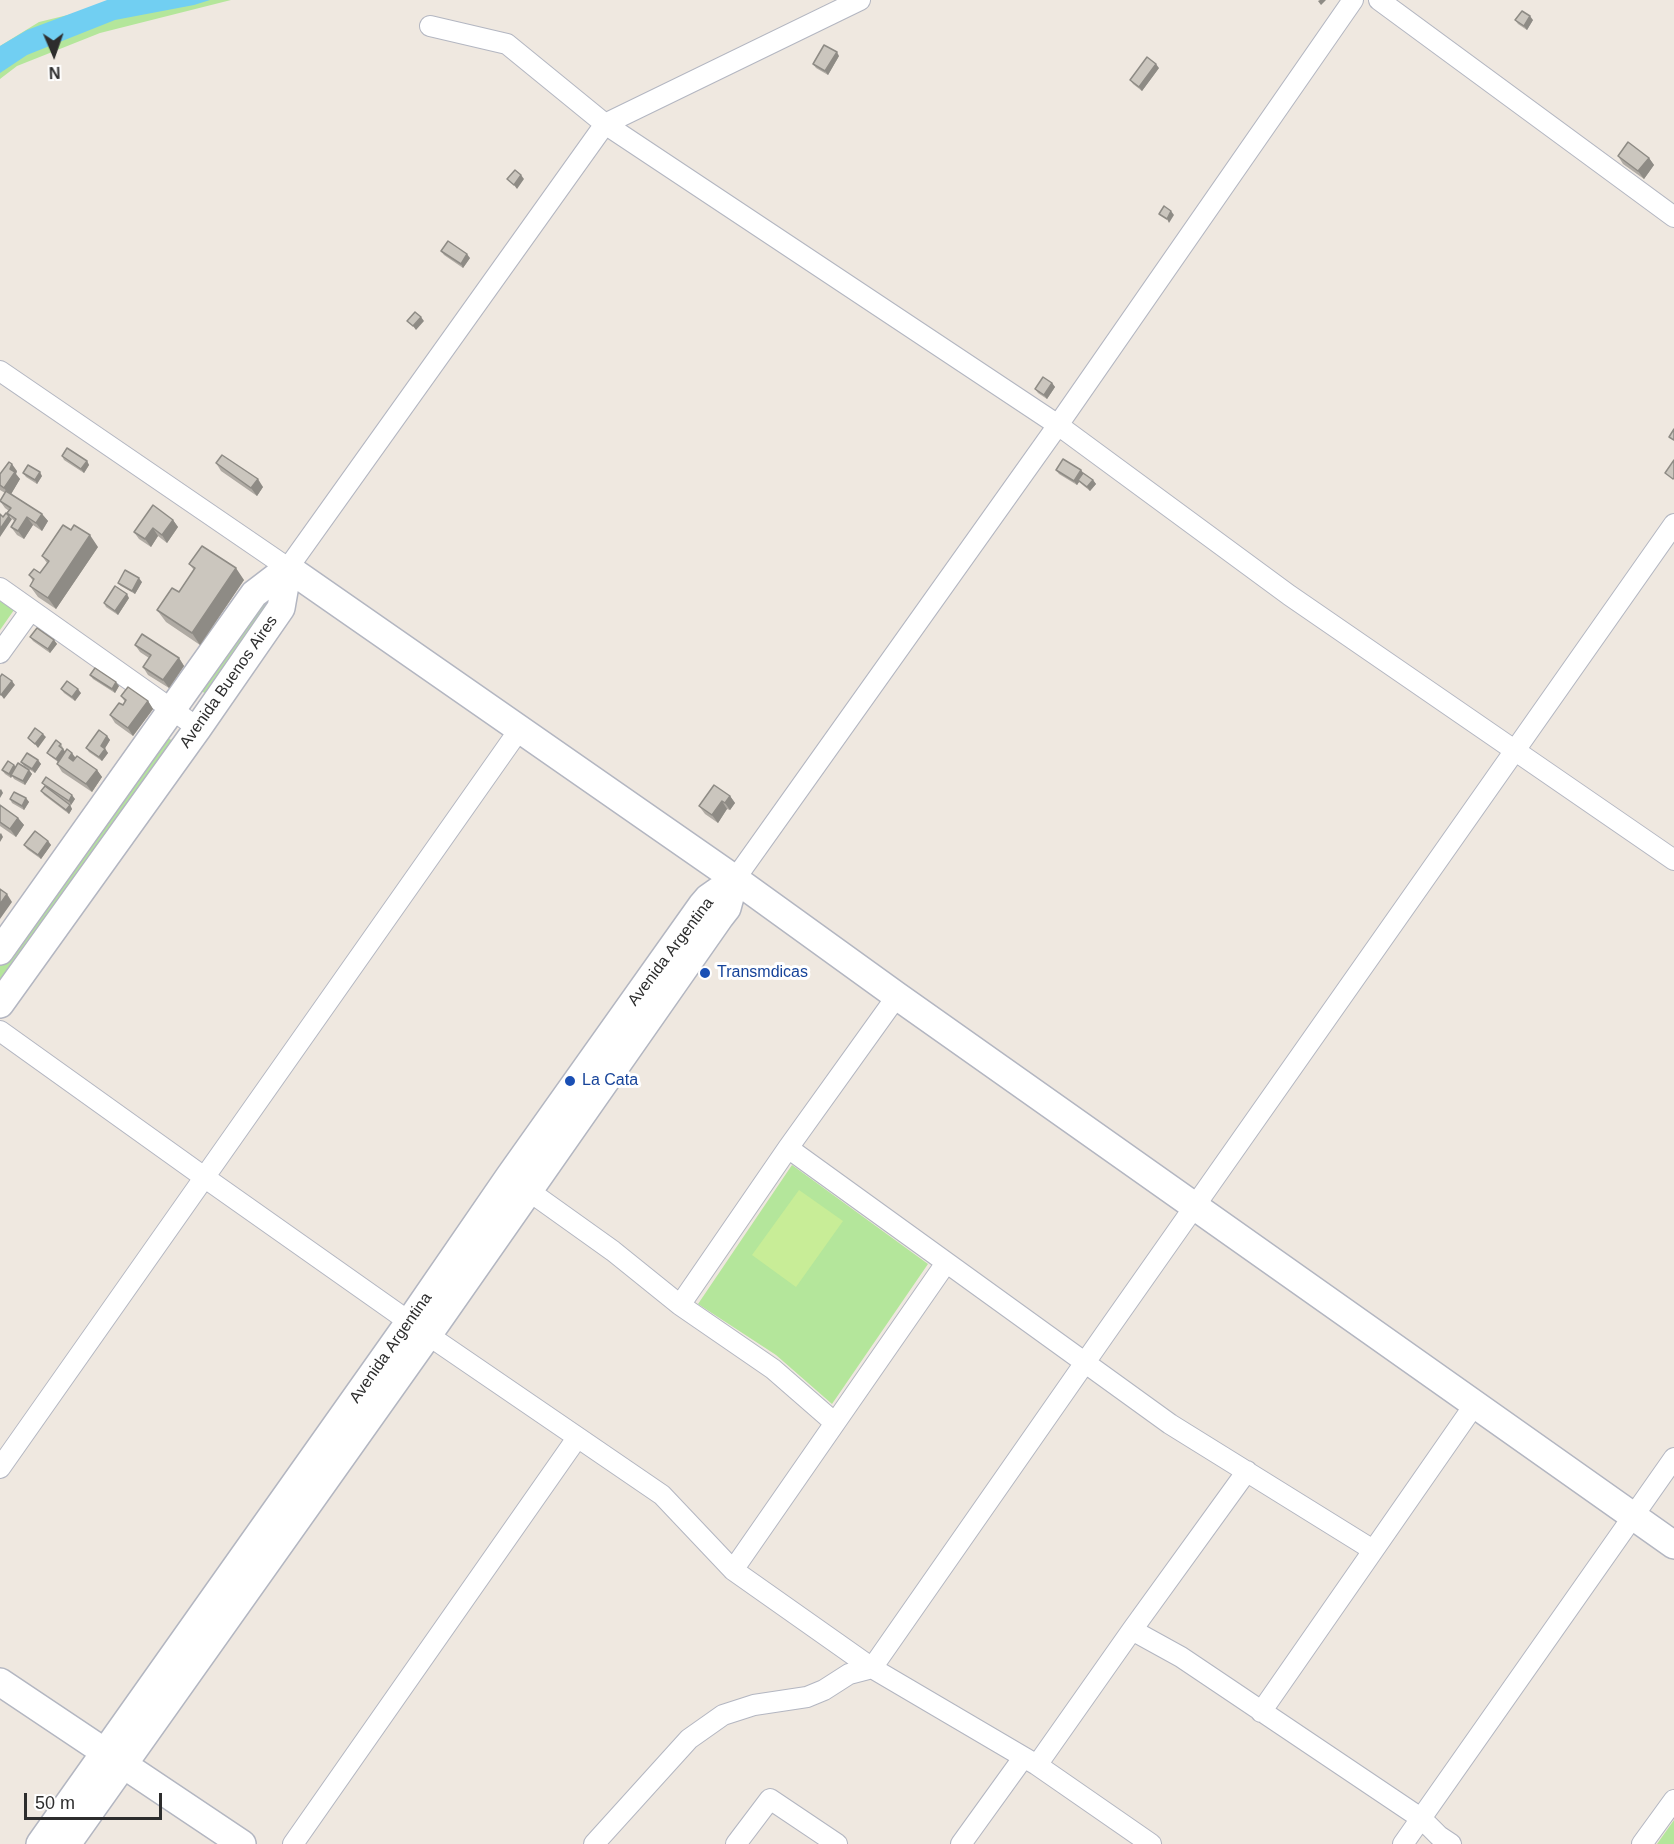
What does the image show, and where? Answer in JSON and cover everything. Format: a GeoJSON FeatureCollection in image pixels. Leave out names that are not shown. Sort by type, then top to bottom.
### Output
{"type":"FeatureCollection","features":[{"type":"Feature","properties":{"kind":"street"},"geometry":{"type":"LineString","coordinates":[[288,568],[605,124],[861,0]]}},
{"type":"Feature","properties":{"kind":"street"},"geometry":{"type":"LineString","coordinates":[[735,879],[1058,425],[1353,0]]}},
{"type":"Feature","properties":{"kind":"street"},"geometry":{"type":"LineString","coordinates":[[1379,0],[1674,217]]}},
{"type":"Feature","properties":{"kind":"street"},"geometry":{"type":"LineString","coordinates":[[430,26],[507,44],[605,124],[1058,425],[1289,595],[1674,860]]}},
{"type":"Feature","properties":{"kind":"street"},"geometry":{"type":"LineString","coordinates":[[0,371],[735,879],[1674,1545]]}},
{"type":"Feature","properties":{"kind":"street"},"geometry":{"type":"LineString","coordinates":[[594,1844],[689,1739],[723,1715],[754,1705],[807,1697],[824,1690],[849,1674],[872,1668],[1084,1362],[1674,524]]}},
{"type":"Feature","properties":{"kind":"street","name":"Avenida Buenos Aires"},"geometry":{"type":"LineString","coordinates":[[0,951],[254,594],[288,568]]}},
{"type":"Feature","properties":{"kind":"street","name":"Avenida Buenos Aires"},"geometry":{"type":"LineString","coordinates":[[0,1004],[281,608],[288,568]]}},
{"type":"Feature","properties":{"kind":"street"},"geometry":{"type":"LineString","coordinates":[[0,588],[198,728]]}},
{"type":"Feature","properties":{"kind":"street"},"geometry":{"type":"LineString","coordinates":[[0,654],[31,610]]}},
{"type":"Feature","properties":{"kind":"street"},"geometry":{"type":"LineString","coordinates":[[0,1468],[519,730]]}},
{"type":"Feature","properties":{"kind":"street","name":"Avenida Argentina"},"geometry":{"type":"LineString","coordinates":[[40,1844],[114,1757],[419,1328],[529,1191],[727,908],[735,879]]}},
{"type":"Feature","properties":{"kind":"street","name":"Avenida Argentina"},"geometry":{"type":"LineString","coordinates":[[419,1328],[509,1177],[702,905],[735,879]]}},
{"type":"Feature","properties":{"kind":"street"},"geometry":{"type":"LineString","coordinates":[[680,1305],[788,1148],[897,996]]}},
{"type":"Feature","properties":{"kind":"street"},"geometry":{"type":"LineString","coordinates":[[0,1031],[419,1328],[662,1495],[733,1570],[872,1668],[1030,1762],[1151,1844]]}},
{"type":"Feature","properties":{"kind":"street"},"geometry":{"type":"LineString","coordinates":[[788,1148],[1170,1424],[1373,1550]]}},
{"type":"Feature","properties":{"kind":"street"},"geometry":{"type":"LineString","coordinates":[[529,1191],[613,1251],[680,1305],[773,1369],[835,1423]]}},
{"type":"Feature","properties":{"kind":"street"},"geometry":{"type":"LineString","coordinates":[[733,1570],[946,1263]]}},
{"type":"Feature","properties":{"kind":"street"},"geometry":{"type":"LineString","coordinates":[[1261,1712],[1475,1404]]}},
{"type":"Feature","properties":{"kind":"street"},"geometry":{"type":"LineString","coordinates":[[293,1844],[577,1438]]}},
{"type":"Feature","properties":{"kind":"street"},"geometry":{"type":"LineString","coordinates":[[1403,1844],[1674,1458]]}},
{"type":"Feature","properties":{"kind":"street"},"geometry":{"type":"LineString","coordinates":[[961,1844],[1030,1762],[1131,1630],[1247,1471]]}},
{"type":"Feature","properties":{"kind":"street"},"geometry":{"type":"LineString","coordinates":[[1131,1630],[1181,1657],[1422,1819],[1451,1844]]}},
{"type":"Feature","properties":{"kind":"street"},"geometry":{"type":"LineString","coordinates":[[0,1682],[242,1844]]}},
{"type":"Feature","properties":{"kind":"street","name":"Avenida Argentina"},"geometry":{"type":"LineString","coordinates":[[67,1844],[114,1757]]}},
{"type":"Feature","properties":{"kind":"street"},"geometry":{"type":"LineString","coordinates":[[736,1844],[770,1799],[837,1844]]}},
{"type":"Feature","properties":{"kind":"street"},"geometry":{"type":"LineString","coordinates":[[1642,1844],[1674,1800]]}},
{"type":"Feature","properties":{"kind":"green space"},"geometry":{"type":"Polygon","coordinates":[[[137,0],[231,0],[100,33],[17,66],[0,79],[0,46],[39,22],[137,0]]]}},
{"type":"Feature","properties":{"kind":"green space"},"geometry":{"type":"Polygon","coordinates":[[[264,599],[273,606],[209,696],[200,690],[264,599]]]}},
{"type":"Feature","properties":{"kind":"green space"},"geometry":{"type":"Polygon","coordinates":[[[0,601],[14,610],[0,630],[0,601]]]}},
{"type":"Feature","properties":{"kind":"green space"},"geometry":{"type":"Polygon","coordinates":[[[164,735],[174,742],[0,986],[0,965],[164,735]]]}},
{"type":"Feature","properties":{"kind":"green space"},"geometry":{"type":"Polygon","coordinates":[[[792,1165],[928,1264],[832,1404],[776,1355],[698,1304],[792,1165]]]}},
{"type":"Feature","properties":{"kind":"green space"},"geometry":{"type":"Polygon","coordinates":[[[799,1190],[843,1221],[796,1287],[752,1255],[799,1190]]]}},
{"type":"Feature","properties":{"kind":"green space"},"geometry":{"type":"Polygon","coordinates":[[[1674,1820],[1674,1844],[1657,1844],[1674,1820]]]}},
{"type":"Feature","properties":{"kind":"water"},"geometry":{"type":"Polygon","coordinates":[[[107,0],[210,0],[115,20],[27,55],[0,73],[0,46],[27,30],[107,0]]]}},
{"type":"Feature","properties":{"kind":"building"},"geometry":{"type":"Polygon","coordinates":[[[1522,11],[1530,16],[1524,26],[1515,20],[1522,11]]]}},
{"type":"Feature","properties":{"kind":"building"},"geometry":{"type":"Polygon","coordinates":[[[824,45],[837,52],[825,71],[813,64],[824,45]]]}},
{"type":"Feature","properties":{"kind":"building"},"geometry":{"type":"Polygon","coordinates":[[[1147,57],[1156,64],[1139,87],[1130,80],[1147,57]]]}},
{"type":"Feature","properties":{"kind":"building"},"geometry":{"type":"Polygon","coordinates":[[[1628,142],[1649,158],[1638,171],[1618,156],[1628,142]]]}},
{"type":"Feature","properties":{"kind":"building"},"geometry":{"type":"Polygon","coordinates":[[[515,170],[521,175],[514,185],[507,179],[515,170]]]}},
{"type":"Feature","properties":{"kind":"building"},"geometry":{"type":"Polygon","coordinates":[[[1164,206],[1171,211],[1167,219],[1159,214],[1164,206]]]}},
{"type":"Feature","properties":{"kind":"building"},"geometry":{"type":"Polygon","coordinates":[[[448,241],[467,254],[461,264],[441,251],[448,241]]]}},
{"type":"Feature","properties":{"kind":"building"},"geometry":{"type":"Polygon","coordinates":[[[415,312],[421,317],[413,326],[407,321],[415,312]]]}},
{"type":"Feature","properties":{"kind":"building"},"geometry":{"type":"Polygon","coordinates":[[[1043,377],[1052,383],[1044,395],[1035,389],[1043,377]]]}},
{"type":"Feature","properties":{"kind":"building"},"geometry":{"type":"Polygon","coordinates":[[[1674,429],[1674,440],[1669,437],[1674,429]]]}},
{"type":"Feature","properties":{"kind":"building"},"geometry":{"type":"Polygon","coordinates":[[[67,448],[87,461],[81,469],[62,456],[67,448]]]}},
{"type":"Feature","properties":{"kind":"building"},"geometry":{"type":"Polygon","coordinates":[[[222,455],[258,479],[251,488],[216,463],[222,455]]]}},
{"type":"Feature","properties":{"kind":"building"},"geometry":{"type":"Polygon","coordinates":[[[1063,459],[1081,470],[1074,481],[1056,470],[1063,459]]]}},
{"type":"Feature","properties":{"kind":"building"},"geometry":{"type":"Polygon","coordinates":[[[1674,460],[1674,478],[1673,479],[1665,473],[1674,460]]]}},
{"type":"Feature","properties":{"kind":"building"},"geometry":{"type":"Polygon","coordinates":[[[9,462],[12,464],[10,469],[15,472],[4,488],[0,485],[0,474],[9,462]]]}},
{"type":"Feature","properties":{"kind":"building"},"geometry":{"type":"Polygon","coordinates":[[[28,465],[40,472],[35,480],[23,473],[28,465]]]}},
{"type":"Feature","properties":{"kind":"building"},"geometry":{"type":"Polygon","coordinates":[[[1083,473],[1093,480],[1087,487],[1078,480],[1083,473]]]}},
{"type":"Feature","properties":{"kind":"building"},"geometry":{"type":"Polygon","coordinates":[[[6,491],[42,514],[36,523],[27,517],[18,531],[11,527],[16,519],[7,513],[11,508],[0,501],[6,491]]]}},
{"type":"Feature","properties":{"kind":"building"},"geometry":{"type":"Polygon","coordinates":[[[153,505],[173,520],[162,535],[153,528],[145,539],[134,532],[153,505]]]}},
{"type":"Feature","properties":{"kind":"building"},"geometry":{"type":"Polygon","coordinates":[[[6,513],[9,516],[0,529],[0,514],[3,517],[6,513]]]}},
{"type":"Feature","properties":{"kind":"building"},"geometry":{"type":"Polygon","coordinates":[[[63,525],[71,530],[74,525],[90,535],[48,598],[30,586],[34,579],[29,575],[34,569],[40,573],[49,561],[42,556],[63,525]]]}},
{"type":"Feature","properties":{"kind":"building"},"geometry":{"type":"Polygon","coordinates":[[[202,546],[236,568],[192,633],[157,610],[172,588],[179,592],[195,568],[189,564],[202,546]]]}},
{"type":"Feature","properties":{"kind":"building"},"geometry":{"type":"Polygon","coordinates":[[[125,570],[139,578],[132,591],[118,583],[125,570]]]}},
{"type":"Feature","properties":{"kind":"building"},"geometry":{"type":"Polygon","coordinates":[[[115,586],[127,594],[115,611],[104,603],[115,586]]]}},
{"type":"Feature","properties":{"kind":"building"},"geometry":{"type":"Polygon","coordinates":[[[37,628],[54,640],[48,649],[30,637],[37,628]]]}},
{"type":"Feature","properties":{"kind":"building"},"geometry":{"type":"Polygon","coordinates":[[[142,634],[179,658],[163,680],[143,667],[151,655],[135,645],[142,634]]]}},
{"type":"Feature","properties":{"kind":"building"},"geometry":{"type":"Polygon","coordinates":[[[95,668],[116,682],[112,689],[90,675],[95,668]]]}},
{"type":"Feature","properties":{"kind":"building"},"geometry":{"type":"Polygon","coordinates":[[[2,674],[12,681],[1,695],[0,677],[2,674]]]}},
{"type":"Feature","properties":{"kind":"building"},"geometry":{"type":"Polygon","coordinates":[[[67,681],[78,689],[72,697],[61,689],[67,681]]]}},
{"type":"Feature","properties":{"kind":"building"},"geometry":{"type":"Polygon","coordinates":[[[128,687],[148,701],[128,728],[110,715],[119,703],[123,705],[126,700],[121,696],[128,687]]]}},
{"type":"Feature","properties":{"kind":"building"},"geometry":{"type":"Polygon","coordinates":[[[35,728],[43,734],[35,744],[28,738],[35,728]]]}},
{"type":"Feature","properties":{"kind":"building"},"geometry":{"type":"Polygon","coordinates":[[[99,730],[107,736],[101,746],[105,749],[99,757],[86,748],[99,730]]]}},
{"type":"Feature","properties":{"kind":"building"},"geometry":{"type":"Polygon","coordinates":[[[56,740],[63,749],[56,759],[47,753],[56,740]]]}},
{"type":"Feature","properties":{"kind":"building"},"geometry":{"type":"Polygon","coordinates":[[[67,749],[72,753],[69,758],[73,761],[77,756],[97,770],[86,784],[57,764],[67,749]]]}},
{"type":"Feature","properties":{"kind":"building"},"geometry":{"type":"Polygon","coordinates":[[[27,753],[38,760],[32,769],[21,762],[27,753]]]}},
{"type":"Feature","properties":{"kind":"building"},"geometry":{"type":"Polygon","coordinates":[[[8,761],[14,765],[9,774],[2,770],[8,761]]]}},
{"type":"Feature","properties":{"kind":"building"},"geometry":{"type":"Polygon","coordinates":[[[18,763],[29,770],[23,781],[11,775],[18,763]]]}},
{"type":"Feature","properties":{"kind":"building"},"geometry":{"type":"Polygon","coordinates":[[[46,777],[72,795],[69,801],[42,783],[46,777]]]}},
{"type":"Feature","properties":{"kind":"building"},"geometry":{"type":"Polygon","coordinates":[[[714,785],[730,796],[725,803],[722,801],[712,815],[699,806],[714,785]]]}},
{"type":"Feature","properties":{"kind":"building"},"geometry":{"type":"Polygon","coordinates":[[[45,786],[70,805],[66,810],[41,791],[45,786]]]}},
{"type":"Feature","properties":{"kind":"building"},"geometry":{"type":"Polygon","coordinates":[[[14,792],[26,798],[22,806],[10,799],[14,792]]]}},
{"type":"Feature","properties":{"kind":"building"},"geometry":{"type":"Polygon","coordinates":[[[0,805],[18,818],[10,829],[0,822],[0,805]]]}},
{"type":"Feature","properties":{"kind":"building"},"geometry":{"type":"Polygon","coordinates":[[[35,831],[48,841],[38,855],[24,845],[35,831]]]}},
{"type":"Feature","properties":{"kind":"building"},"geometry":{"type":"Polygon","coordinates":[[[0,889],[7,894],[0,904],[0,889]]]}},
{"type":"Feature","properties":{"kind":"place","name":"Transmdicas"},"geometry":{"type":"Point","coordinates":[705,973]}},
{"type":"Feature","properties":{"kind":"place","name":"La Cata"},"geometry":{"type":"Point","coordinates":[570,1081]}}]}
